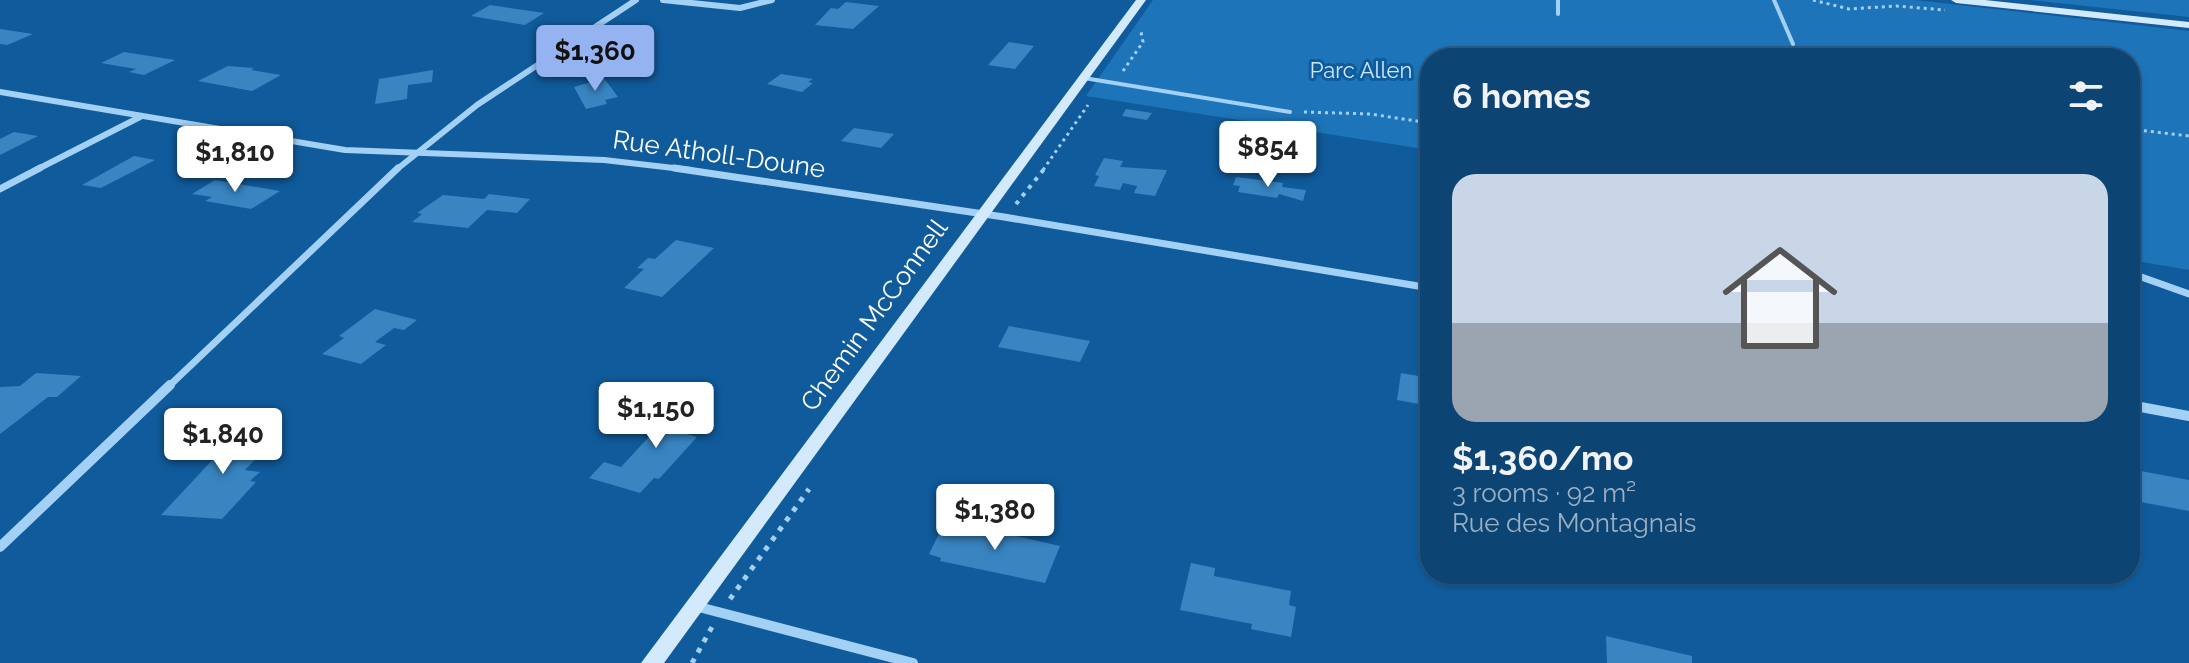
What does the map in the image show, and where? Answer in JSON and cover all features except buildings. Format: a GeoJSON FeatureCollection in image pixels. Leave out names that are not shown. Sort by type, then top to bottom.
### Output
{"type":"FeatureCollection","features":[{"type":"Feature","properties":{"kind":"street"},"geometry":{"type":"LineString","coordinates":[[0,547],[413,154],[477,105],[636,0]]}},
{"type":"Feature","properties":{"kind":"street"},"geometry":{"type":"LineString","coordinates":[[663,0],[719,8],[740,8],[772,0]]}},
{"type":"Feature","properties":{"kind":"street","name":"Chemin McConnell"},"geometry":{"type":"LineString","coordinates":[[652,663],[1141,0]]}},
{"type":"Feature","properties":{"kind":"street"},"geometry":{"type":"LineString","coordinates":[[1956,0],[2189,25]]}},
{"type":"Feature","properties":{"kind":"street","name":"Rue Atholl-Doune"},"geometry":{"type":"LineString","coordinates":[[0,92],[345,150],[604,160],[1004,217],[1420,286]]}},
{"type":"Feature","properties":{"kind":"street"},"geometry":{"type":"LineString","coordinates":[[0,189],[141,116]]}},
{"type":"Feature","properties":{"kind":"street"},"geometry":{"type":"LineString","coordinates":[[2140,277],[2189,294]]}},
{"type":"Feature","properties":{"kind":"street"},"geometry":{"type":"LineString","coordinates":[[2140,407],[2189,416]]}},
{"type":"Feature","properties":{"kind":"street"},"geometry":{"type":"LineString","coordinates":[[694,606],[913,663]]}},
{"type":"Feature","properties":{"kind":"lane"},"geometry":{"type":"LineString","coordinates":[[1558,0],[1558,14]]}},
{"type":"Feature","properties":{"kind":"lane"},"geometry":{"type":"LineString","coordinates":[[1774,0],[1793,44]]}},
{"type":"Feature","properties":{"kind":"lane"},"geometry":{"type":"LineString","coordinates":[[1084,78],[1290,112]]}},
{"type":"Feature","properties":{"kind":"path"},"geometry":{"type":"LineString","coordinates":[[1004,217],[1034,184],[1096,93],[1117,78],[1139,51],[1143,42],[1140,34],[1142,27]]}},
{"type":"Feature","properties":{"kind":"path"},"geometry":{"type":"LineString","coordinates":[[1793,44],[1803,48]]}},
{"type":"Feature","properties":{"kind":"path"},"geometry":{"type":"LineString","coordinates":[[1290,112],[1370,114],[1420,122]]}},
{"type":"Feature","properties":{"kind":"path"},"geometry":{"type":"LineString","coordinates":[[2140,130],[2189,136]]}},
{"type":"Feature","properties":{"kind":"path"},"geometry":{"type":"LineString","coordinates":[[692,663],[720,612],[812,485]]}},
{"type":"Feature","properties":{"kind":"green space","name":"Parc Allen"},"geometry":{"type":"Polygon","coordinates":[[[1153,0],[1915,0],[2189,31],[2189,270],[2140,262],[2140,48],[1420,48],[1420,148],[1086,96],[1153,0]]]}},
{"type":"Feature","properties":{"kind":"green space"},"geometry":{"type":"Polygon","coordinates":[[[2029,0],[2189,0],[2189,17],[2029,0]]]}}]}
